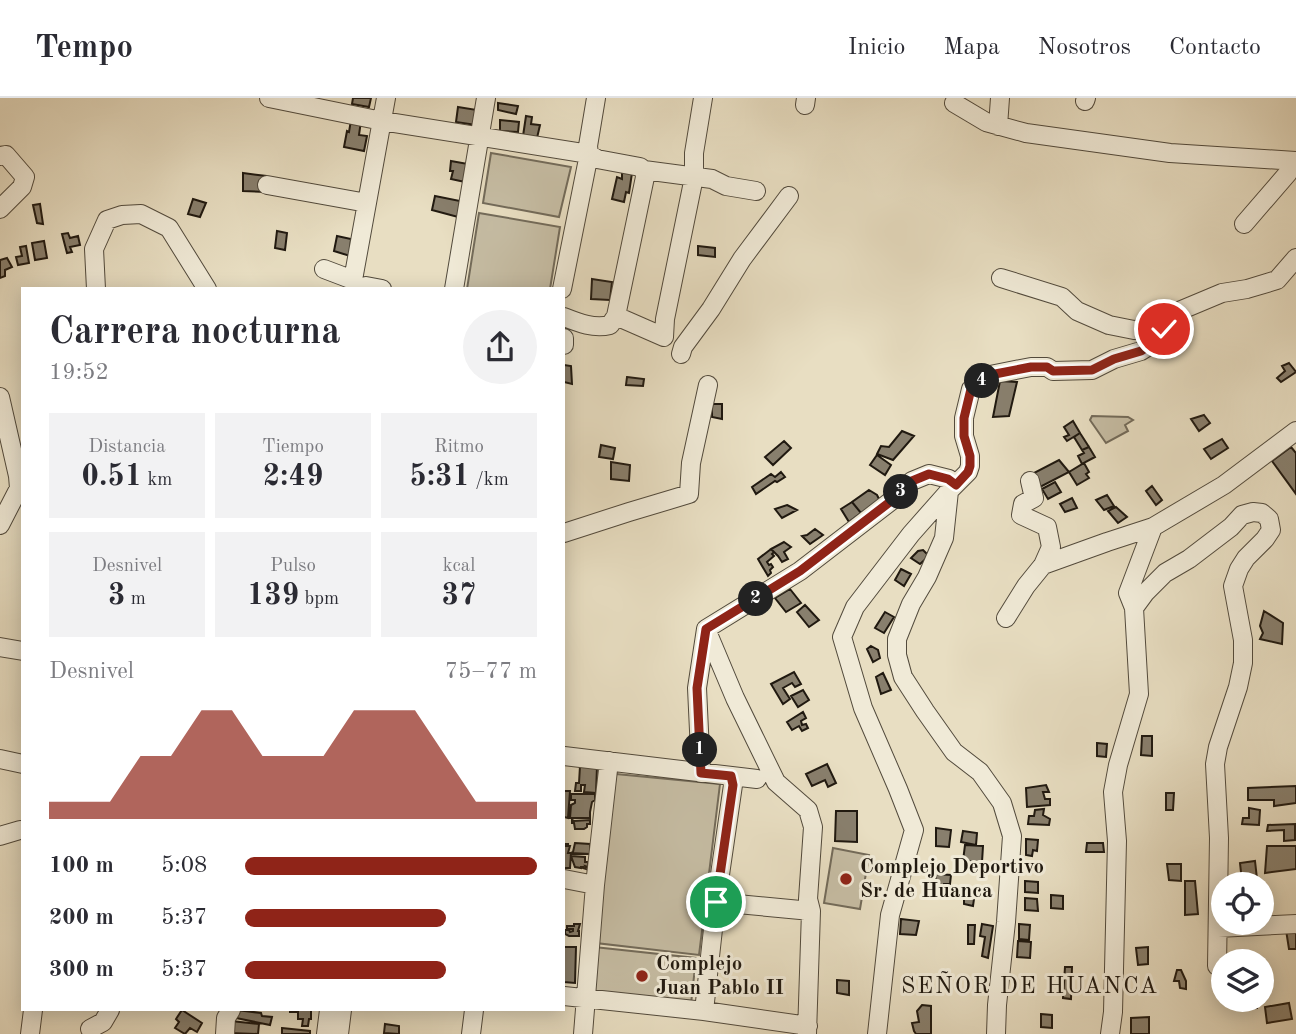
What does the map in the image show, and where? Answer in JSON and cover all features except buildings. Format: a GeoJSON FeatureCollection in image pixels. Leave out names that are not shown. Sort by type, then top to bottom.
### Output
{"type":"FeatureCollection","features":[{"type":"Feature","properties":{"kind":"street"},"geometry":{"type":"LineString","coordinates":[[269,98],[382,121],[589,154],[597,159],[644,170],[712,179],[726,186],[756,191]]}},
{"type":"Feature","properties":{"kind":"street"},"geometry":{"type":"LineString","coordinates":[[324,269],[356,286],[367,203],[386,98]]}},
{"type":"Feature","properties":{"kind":"street"},"geometry":{"type":"LineString","coordinates":[[454,287],[486,98]]}},
{"type":"Feature","properties":{"kind":"street"},"geometry":{"type":"LineString","coordinates":[[562,287],[589,154],[596,98]]}},
{"type":"Feature","properties":{"kind":"street"},"geometry":{"type":"LineString","coordinates":[[616,316],[664,337],[665,319],[694,177],[694,153],[703,98]]}},
{"type":"Feature","properties":{"kind":"street"},"geometry":{"type":"LineString","coordinates":[[998,126],[1000,98]]}},
{"type":"Feature","properties":{"kind":"street"},"geometry":{"type":"LineString","coordinates":[[954,103],[986,122],[1026,133],[1170,153],[1296,161]]}},
{"type":"Feature","properties":{"kind":"street"},"geometry":{"type":"LineString","coordinates":[[0,156],[6,155],[25,177],[22,187],[0,209]]}},
{"type":"Feature","properties":{"kind":"street"},"geometry":{"type":"LineString","coordinates":[[1244,223],[1296,161]]}},
{"type":"Feature","properties":{"kind":"street"},"geometry":{"type":"LineString","coordinates":[[565,317],[581,324],[602,327],[610,325],[616,316],[645,177],[644,170]]}},
{"type":"Feature","properties":{"kind":"street"},"geometry":{"type":"LineString","coordinates":[[267,185],[367,203]]}},
{"type":"Feature","properties":{"kind":"street"},"geometry":{"type":"LineString","coordinates":[[681,354],[742,259],[789,196]]}},
{"type":"Feature","properties":{"kind":"street"},"geometry":{"type":"LineString","coordinates":[[96,287],[94,249],[107,220],[122,215],[141,214],[169,228],[206,287]]}},
{"type":"Feature","properties":{"kind":"street"},"geometry":{"type":"LineString","coordinates":[[1277,280],[1296,258]]}},
{"type":"Feature","properties":{"kind":"street"},"geometry":{"type":"LineString","coordinates":[[877,1034],[890,915],[914,830],[863,708],[842,637],[855,607],[951,485],[968,472],[970,456],[964,436],[964,418],[971,389],[990,375],[1031,367],[1047,367],[1053,371],[1092,370],[1152,344],[1179,311],[1222,293],[1296,277]]}},
{"type":"Feature","properties":{"kind":"street"},"geometry":{"type":"LineString","coordinates":[[1000,278],[1062,297],[1077,311],[1109,325],[1134,330],[1145,329]]}},
{"type":"Feature","properties":{"kind":"street"},"geometry":{"type":"LineString","coordinates":[[565,533],[689,494],[691,463],[708,385]]}},
{"type":"Feature","properties":{"kind":"street"},"geometry":{"type":"LineString","coordinates":[[0,397],[19,488],[0,525]]}},
{"type":"Feature","properties":{"kind":"street"},"geometry":{"type":"LineString","coordinates":[[1044,565],[1153,527],[1224,485],[1296,431]]}},
{"type":"Feature","properties":{"kind":"street"},"geometry":{"type":"LineString","coordinates":[[701,773],[697,688],[706,629],[800,571],[895,498],[912,481],[929,474],[951,485]]}},
{"type":"Feature","properties":{"kind":"street"},"geometry":{"type":"LineString","coordinates":[[1006,618],[1026,586],[1044,565],[1051,547],[1047,527],[1021,515],[1023,504],[1034,498],[1030,481]]}},
{"type":"Feature","properties":{"kind":"street"},"geometry":{"type":"LineString","coordinates":[[951,485],[944,538],[911,604],[897,639],[897,655],[903,677],[954,752],[980,772],[1002,803],[1012,836],[996,1034]]}},
{"type":"Feature","properties":{"kind":"street"},"geometry":{"type":"LineString","coordinates":[[1134,608],[1165,573],[1189,559],[1231,527],[1242,515],[1262,513],[1269,519],[1271,530],[1246,558],[1233,586],[1240,616],[1243,663],[1215,764],[1218,872]]}},
{"type":"Feature","properties":{"kind":"street"},"geometry":{"type":"LineString","coordinates":[[1110,1034],[1113,1012],[1117,841],[1113,792],[1139,694],[1134,608],[1128,593],[1153,527]]}},
{"type":"Feature","properties":{"kind":"street"},"geometry":{"type":"LineString","coordinates":[[565,996],[704,1011],[807,1030],[811,911],[808,899],[813,827],[808,810],[776,782],[735,698],[706,629]]}},
{"type":"Feature","properties":{"kind":"street"},"geometry":{"type":"LineString","coordinates":[[0,647],[21,651]]}},
{"type":"Feature","properties":{"kind":"street"},"geometry":{"type":"LineString","coordinates":[[565,755],[757,779]]}},
{"type":"Feature","properties":{"kind":"street"},"geometry":{"type":"LineString","coordinates":[[0,759],[21,764]]}},
{"type":"Feature","properties":{"kind":"street"},"geometry":{"type":"LineString","coordinates":[[583,1034],[595,885],[609,761]]}},
{"type":"Feature","properties":{"kind":"street"},"geometry":{"type":"LineString","coordinates":[[704,1011],[733,785],[731,776]]}},
{"type":"Feature","properties":{"kind":"street"},"geometry":{"type":"LineString","coordinates":[[0,836],[20,830]]}},
{"type":"Feature","properties":{"kind":"street"},"geometry":{"type":"LineString","coordinates":[[565,879],[595,885]]}},
{"type":"Feature","properties":{"kind":"street"},"geometry":{"type":"LineString","coordinates":[[716,902],[811,911]]}},
{"type":"Feature","properties":{"kind":"street"},"geometry":{"type":"LineString","coordinates":[[1274,925],[1296,924]]}},
{"type":"Feature","properties":{"kind":"street"},"geometry":{"type":"LineString","coordinates":[[30,1034],[33,1011]]}},
{"type":"Feature","properties":{"kind":"street"},"geometry":{"type":"LineString","coordinates":[[90,1029],[103,1022],[109,1011]]}},
{"type":"Feature","properties":{"kind":"street"},"geometry":{"type":"LineString","coordinates":[[326,1034],[329,1011]]}},
{"type":"Feature","properties":{"kind":"street"},"geometry":{"type":"LineString","coordinates":[[339,1034],[342,1011]]}},
{"type":"Feature","properties":{"kind":"street"},"geometry":{"type":"LineString","coordinates":[[471,1034],[474,1011]]}},
{"type":"Feature","properties":{"kind":"street"},"geometry":{"type":"LineString","coordinates":[[211,1034],[227,1021]]}},
{"type":"Feature","properties":{"kind":"shaded area"},"geometry":{"type":"Polygon","coordinates":[[[491,153],[571,167],[559,217],[483,203],[491,153]]]}},
{"type":"Feature","properties":{"kind":"shaded area"},"geometry":{"type":"Polygon","coordinates":[[[479,213],[560,227],[550,287],[467,287],[479,213]]]}},
{"type":"Feature","properties":{"kind":"shaded area"},"geometry":{"type":"Polygon","coordinates":[[[1092,416],[1128,417],[1133,420],[1125,425],[1128,431],[1106,443],[1090,420],[1092,416]]]}},
{"type":"Feature","properties":{"kind":"shaded area"},"geometry":{"type":"Polygon","coordinates":[[[616,774],[720,784],[699,955],[596,943],[616,774]]]}},
{"type":"Feature","properties":{"kind":"shaded area","name":"Complejo Deportivo Sr. de Huanca"},"geometry":{"type":"Polygon","coordinates":[[[833,848],[869,855],[860,909],[824,903],[833,848]]]}},
{"type":"Feature","properties":{"kind":"shaded area","name":"Complejo Juan Pablo II"},"geometry":{"type":"Polygon","coordinates":[[[594,947],[696,958],[691,1004],[588,994],[594,947]]]}},
{"type":"Feature","properties":{"kind":"place","name":"Complejo Deportivo Sr. de Huanca"},"geometry":{"type":"Point","coordinates":[846,879]}},
{"type":"Feature","properties":{"kind":"place","name":"Complejo Juan Pablo II"},"geometry":{"type":"Point","coordinates":[642,976]}},
{"type":"Feature","properties":{"kind":"district","name":"SEÑOR DE HUANCA"},"geometry":{"type":"Point","coordinates":[1030,986]}},
{"type":"Feature","properties":{"kind":"route"},"geometry":{"type":"LineString","coordinates":[[716,902],[733,785],[731,776],[701,773],[697,688],[706,629],[800,571],[895,498],[912,481],[929,474],[948,479],[956,485],[970,466],[964,436],[966,404],[971,389],[990,375],[1031,367],[1047,367],[1053,371],[1092,370],[1114,359],[1141,351],[1152,344],[1164,329]]}}]}
